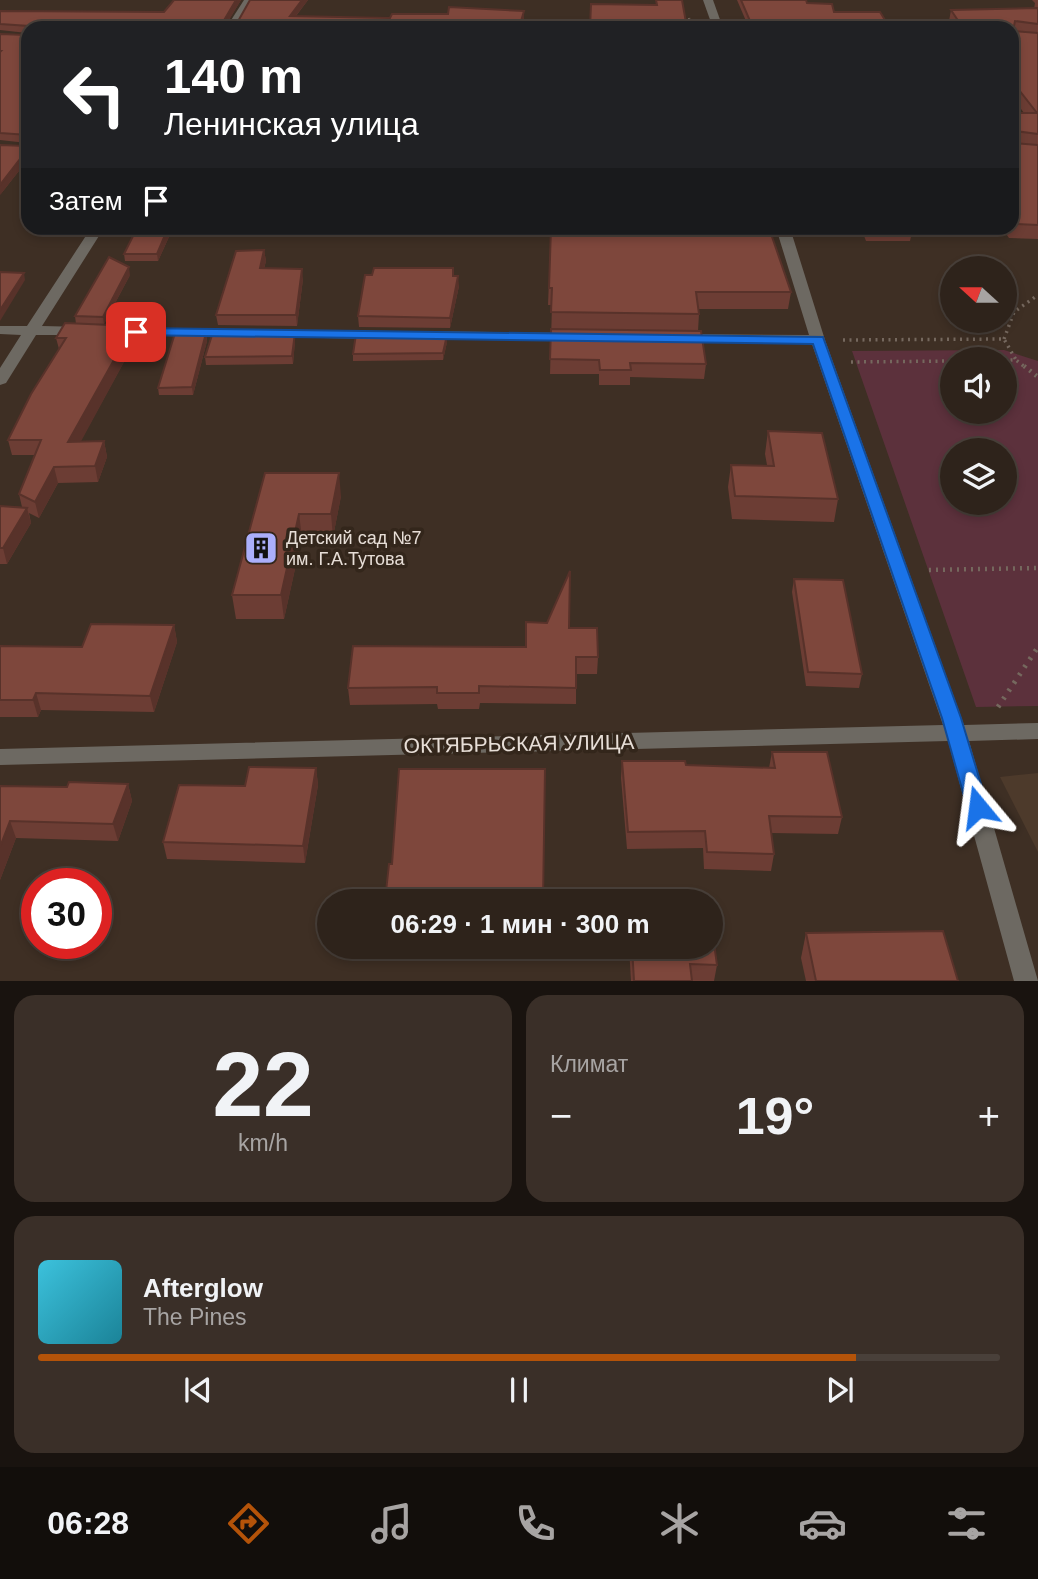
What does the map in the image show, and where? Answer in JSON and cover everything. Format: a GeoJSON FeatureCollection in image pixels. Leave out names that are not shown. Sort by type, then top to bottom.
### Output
{"type":"FeatureCollection","features":[{"type":"Feature","properties":{"kind":"street"},"geometry":{"type":"LineString","coordinates":[[236,21],[249,0]]}},
{"type":"Feature","properties":{"kind":"street"},"geometry":{"type":"LineString","coordinates":[[708,0],[716,21]]}},
{"type":"Feature","properties":{"kind":"street"},"geometry":{"type":"LineString","coordinates":[[0,380],[92,235]]}},
{"type":"Feature","properties":{"kind":"street"},"geometry":{"type":"LineString","coordinates":[[785,235],[818,340],[956,732],[1027,981]]}},
{"type":"Feature","properties":{"kind":"street"},"geometry":{"type":"LineString","coordinates":[[0,330],[590,337]]}},
{"type":"Feature","properties":{"kind":"street"},"geometry":{"type":"LineString","coordinates":[[657,338],[818,340]]}},
{"type":"Feature","properties":{"kind":"street","name":"ОКТЯБРЬСКАЯ УЛИЦА"},"geometry":{"type":"LineString","coordinates":[[0,757],[1038,730]]}},
{"type":"Feature","properties":{"kind":"path"},"geometry":{"type":"LineString","coordinates":[[1009,347],[1004,339],[1006,322],[1021,302],[1038,295]]}},
{"type":"Feature","properties":{"kind":"path"},"geometry":{"type":"LineString","coordinates":[[818,340],[1004,339]]}},
{"type":"Feature","properties":{"kind":"path"},"geometry":{"type":"LineString","coordinates":[[826,362],[940,360]]}},
{"type":"Feature","properties":{"kind":"path"},"geometry":{"type":"LineString","coordinates":[[1017,361],[1038,377]]}},
{"type":"Feature","properties":{"kind":"path"},"geometry":{"type":"LineString","coordinates":[[929,570],[1038,568]]}},
{"type":"Feature","properties":{"kind":"path"},"geometry":{"type":"LineString","coordinates":[[998,707],[1038,647]]}},
{"type":"Feature","properties":{"kind":"shaded area"},"geometry":{"type":"Polygon","coordinates":[[[940,350],[940,424],[1017,424],[1017,354],[1038,361],[1038,706],[976,707],[852,351],[940,350]]]}},
{"type":"Feature","properties":{"kind":"shaded area"},"geometry":{"type":"Polygon","coordinates":[[[1038,773],[1038,852],[1000,777],[1038,773]]]}},
{"type":"Feature","properties":{"kind":"building"},"geometry":{"type":"Polygon","coordinates":[[[174,0],[236,0],[224,21],[21,21],[21,25],[0,24],[0,11],[164,12],[174,0]]]}},
{"type":"Feature","properties":{"kind":"building"},"geometry":{"type":"Polygon","coordinates":[[[250,0],[302,0],[290,16],[390,18],[392,14],[448,14],[449,7],[524,11],[521,21],[238,21],[250,0]]]}},
{"type":"Feature","properties":{"kind":"building"},"geometry":{"type":"Polygon","coordinates":[[[656,0],[682,0],[686,21],[590,21],[591,4],[657,5],[656,0]]]}},
{"type":"Feature","properties":{"kind":"building"},"geometry":{"type":"Polygon","coordinates":[[[741,0],[806,0],[807,3],[832,4],[834,12],[880,12],[886,21],[750,21],[741,0]]]}},
{"type":"Feature","properties":{"kind":"building"},"geometry":{"type":"Polygon","coordinates":[[[1038,8],[1038,24],[1019,21],[958,21],[951,10],[1038,8]]]}},
{"type":"Feature","properties":{"kind":"building"},"geometry":{"type":"Polygon","coordinates":[[[1019,31],[1038,33],[1038,134],[1019,132],[1019,113],[1037,113],[1019,90],[1019,31]]]}},
{"type":"Feature","properties":{"kind":"building"},"geometry":{"type":"Polygon","coordinates":[[[0,34],[21,35],[21,134],[0,133],[0,34]]]}},
{"type":"Feature","properties":{"kind":"building"},"geometry":{"type":"Polygon","coordinates":[[[1019,143],[1038,145],[1038,225],[1019,224],[1019,143]]]}},
{"type":"Feature","properties":{"kind":"building"},"geometry":{"type":"Polygon","coordinates":[[[0,145],[21,146],[21,159],[0,185],[0,145]]]}},
{"type":"Feature","properties":{"kind":"building"},"geometry":{"type":"Polygon","coordinates":[[[134,235],[165,235],[157,254],[124,254],[134,235]]]}},
{"type":"Feature","properties":{"kind":"building"},"geometry":{"type":"Polygon","coordinates":[[[551,235],[771,235],[791,292],[696,292],[699,314],[551,312],[552,288],[549,288],[551,235]]]}},
{"type":"Feature","properties":{"kind":"building"},"geometry":{"type":"Polygon","coordinates":[[[264,250],[260,268],[302,269],[296,315],[216,315],[236,251],[264,250]]]}},
{"type":"Feature","properties":{"kind":"building"},"geometry":{"type":"Polygon","coordinates":[[[109,257],[129,267],[103,317],[75,316],[109,257]]]}},
{"type":"Feature","properties":{"kind":"building"},"geometry":{"type":"Polygon","coordinates":[[[374,268],[453,268],[453,276],[458,276],[450,318],[358,316],[365,275],[372,275],[374,268]]]}},
{"type":"Feature","properties":{"kind":"building"},"geometry":{"type":"Polygon","coordinates":[[[0,272],[24,273],[0,310],[0,272]]]}},
{"type":"Feature","properties":{"kind":"building"},"geometry":{"type":"Polygon","coordinates":[[[65,323],[133,326],[68,442],[104,441],[95,466],[54,467],[35,502],[19,494],[41,440],[8,440],[31,394],[66,338],[56,338],[65,323]]]}},
{"type":"Feature","properties":{"kind":"building"},"geometry":{"type":"Polygon","coordinates":[[[551,329],[701,331],[706,364],[630,363],[631,370],[600,370],[599,360],[550,359],[551,329]]]}},
{"type":"Feature","properties":{"kind":"building"},"geometry":{"type":"Polygon","coordinates":[[[213,332],[295,333],[292,356],[205,357],[213,332]]]}},
{"type":"Feature","properties":{"kind":"building"},"geometry":{"type":"Polygon","coordinates":[[[175,333],[206,333],[192,387],[158,388],[175,333]]]}},
{"type":"Feature","properties":{"kind":"building"},"geometry":{"type":"Polygon","coordinates":[[[356,334],[447,335],[443,353],[353,354],[356,334]]]}},
{"type":"Feature","properties":{"kind":"building"},"geometry":{"type":"Polygon","coordinates":[[[768,431],[822,433],[838,499],[735,496],[731,465],[774,466],[768,431]]]}},
{"type":"Feature","properties":{"kind":"building"},"geometry":{"type":"Polygon","coordinates":[[[265,473],[339,473],[331,514],[299,514],[281,595],[232,595],[265,473]]]}},
{"type":"Feature","properties":{"kind":"building"},"geometry":{"type":"Polygon","coordinates":[[[0,506],[27,508],[3,548],[0,548],[0,506]]]}},
{"type":"Feature","properties":{"kind":"building"},"geometry":{"type":"Polygon","coordinates":[[[570,571],[569,628],[597,628],[598,657],[576,657],[576,688],[479,686],[479,693],[437,693],[437,687],[348,688],[353,646],[526,647],[526,622],[547,623],[570,571]]]}},
{"type":"Feature","properties":{"kind":"building"},"geometry":{"type":"Polygon","coordinates":[[[794,579],[843,580],[862,674],[808,672],[794,579]]]}},
{"type":"Feature","properties":{"kind":"building"},"geometry":{"type":"Polygon","coordinates":[[[91,624],[174,625],[150,696],[36,693],[33,700],[0,700],[0,646],[82,647],[91,624]]]}},
{"type":"Feature","properties":{"kind":"building"},"geometry":{"type":"Polygon","coordinates":[[[772,752],[827,752],[842,817],[769,816],[774,854],[707,852],[705,831],[628,832],[622,761],[685,761],[686,765],[775,768],[772,752]]]}},
{"type":"Feature","properties":{"kind":"building"},"geometry":{"type":"Polygon","coordinates":[[[249,767],[316,768],[303,846],[163,842],[179,785],[245,786],[249,767]]]}},
{"type":"Feature","properties":{"kind":"building"},"geometry":{"type":"Polygon","coordinates":[[[399,769],[545,769],[543,889],[386,889],[389,864],[392,864],[399,769]]]}},
{"type":"Feature","properties":{"kind":"building"},"geometry":{"type":"Polygon","coordinates":[[[69,782],[128,784],[113,824],[10,821],[0,847],[0,786],[67,787],[69,782]]]}},
{"type":"Feature","properties":{"kind":"building"},"geometry":{"type":"Polygon","coordinates":[[[943,931],[958,981],[816,981],[806,933],[943,931]]]}},
{"type":"Feature","properties":{"kind":"building"},"geometry":{"type":"Polygon","coordinates":[[[633,959],[716,959],[717,965],[690,964],[692,981],[634,981],[633,959]]]}},
{"type":"Feature","properties":{"kind":"place","name":"Детский сад №7 им. Г.А.Тутова"},"geometry":{"type":"Point","coordinates":[261,548]}},
{"type":"Feature","properties":{"kind":"route"},"geometry":{"type":"LineString","coordinates":[[136,332],[818,340],[952,718],[978,807]]}}]}
